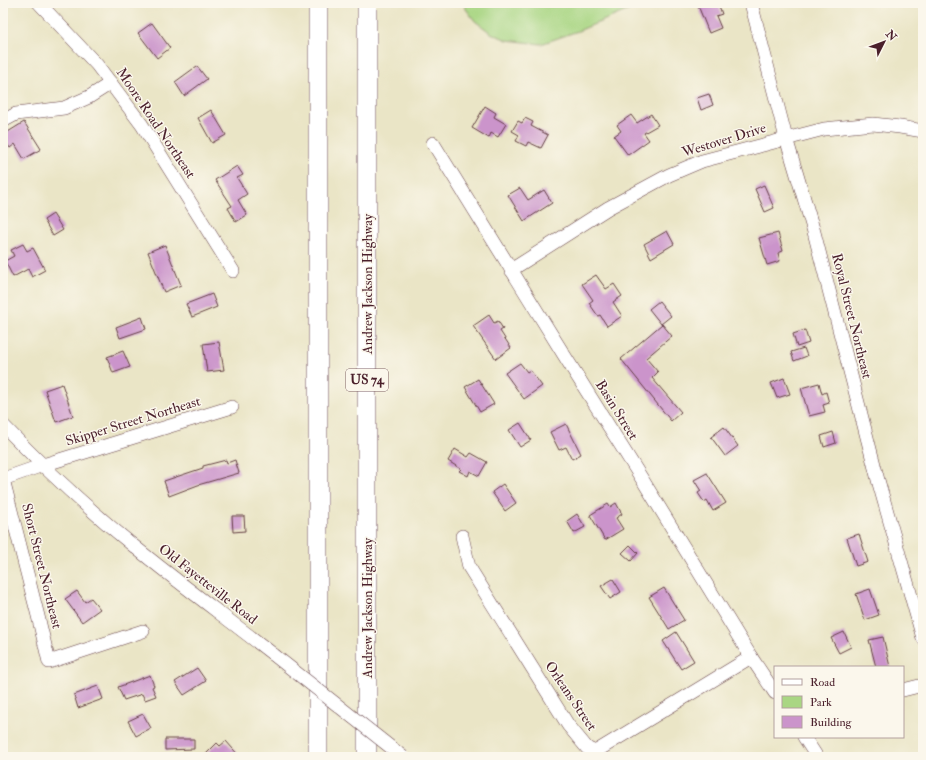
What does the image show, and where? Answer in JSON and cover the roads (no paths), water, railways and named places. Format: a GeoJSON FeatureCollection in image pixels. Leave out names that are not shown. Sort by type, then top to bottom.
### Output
{"type":"FeatureCollection","features":[{"type":"Feature","properties":{"kind":"highway"},"geometry":{"type":"LineString","coordinates":[[318,3],[318,757]]}},
{"type":"Feature","properties":{"kind":"highway","name":"Andrew Jackson Highway"},"geometry":{"type":"LineString","coordinates":[[367,3],[367,757]]}},
{"type":"Feature","properties":{"kind":"street","name":"Moore Road Northeast"},"geometry":{"type":"LineString","coordinates":[[39,3],[97,64],[142,125],[232,271]]}},
{"type":"Feature","properties":{"kind":"street","name":"Royal Street Northeast"},"geometry":{"type":"LineString","coordinates":[[751,3],[786,138],[814,232],[878,480],[923,638]]}},
{"type":"Feature","properties":{"kind":"street"},"geometry":{"type":"LineString","coordinates":[[3,122],[16,114],[64,108],[89,97],[111,83]]}},
{"type":"Feature","properties":{"kind":"street","name":"Westover Drive"},"geometry":{"type":"LineString","coordinates":[[511,270],[608,208],[669,175],[702,161],[824,129],[873,124],[923,131]]}},
{"type":"Feature","properties":{"kind":"street","name":"Basin Street"},"geometry":{"type":"LineString","coordinates":[[433,143],[646,485],[751,657],[774,692]]}},
{"type":"Feature","properties":{"kind":"street","name":"Skipper Street Northeast"},"geometry":{"type":"LineString","coordinates":[[3,479],[43,465],[232,407]]}},
{"type":"Feature","properties":{"kind":"street","name":"Old Fayetteville Road"},"geometry":{"type":"LineString","coordinates":[[3,425],[73,494],[135,547],[404,757]]}},
{"type":"Feature","properties":{"kind":"street","name":"Short Street Northeast"},"geometry":{"type":"LineString","coordinates":[[3,479],[38,616],[48,662],[143,631]]}},
{"type":"Feature","properties":{"kind":"street","name":"Orleans Street"},"geometry":{"type":"LineString","coordinates":[[462,536],[469,567],[568,725],[587,748],[595,752],[751,657]]}},
{"type":"Feature","properties":{"kind":"street"},"geometry":{"type":"LineString","coordinates":[[904,690],[923,685]]}},
{"type":"Feature","properties":{"kind":"street"},"geometry":{"type":"LineString","coordinates":[[805,738],[817,757]]}}]}
